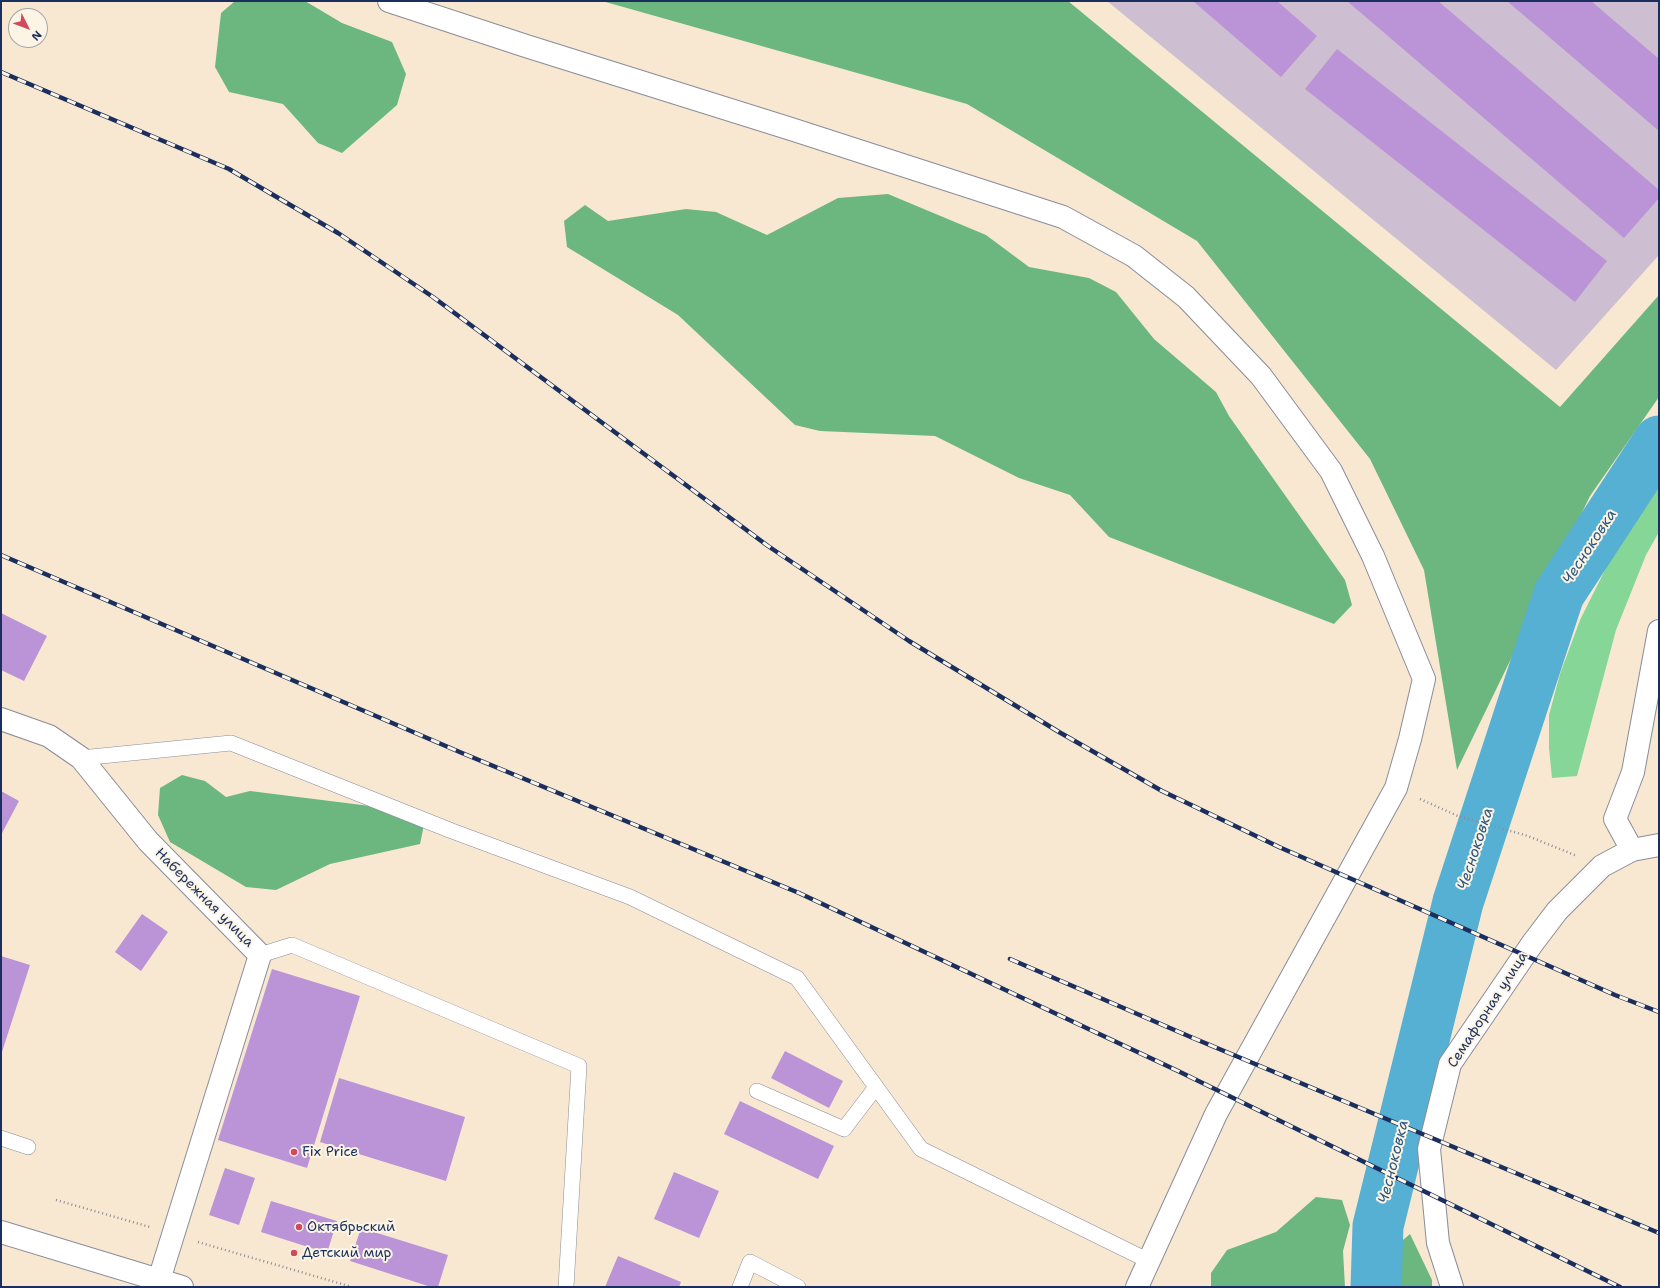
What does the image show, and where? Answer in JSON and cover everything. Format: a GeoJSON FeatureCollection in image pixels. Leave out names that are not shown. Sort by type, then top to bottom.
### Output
{"type":"FeatureCollection","features":[{"type":"Feature","properties":{"kind":"street"},"geometry":{"type":"LineString","coordinates":[[389,1],[526,46],[791,128],[1063,217],[1134,256],[1180,292],[1261,376],[1326,464],[1373,556],[1424,678],[1410,739],[1396,788],[1216,1114],[1137,1287]]}},
{"type":"Feature","properties":{"kind":"street"},"geometry":{"type":"LineString","coordinates":[[1632,850],[1615,819],[1633,772],[1659,631]]}},
{"type":"Feature","properties":{"kind":"street","name":"Набережная улица"},"geometry":{"type":"LineString","coordinates":[[1,719],[49,736],[81,758],[148,841],[260,955],[159,1280]]}},
{"type":"Feature","properties":{"kind":"street","name":"Семафорная улица"},"geometry":{"type":"LineString","coordinates":[[1452,1287],[1438,1243],[1429,1149],[1450,1064],[1532,944],[1557,911],[1602,866],[1632,850],[1659,845]]}},
{"type":"Feature","properties":{"kind":"street"},"geometry":{"type":"LineString","coordinates":[[1,1232],[182,1287]]}},
{"type":"Feature","properties":{"kind":"lane"},"geometry":{"type":"LineString","coordinates":[[81,758],[231,743],[452,831],[630,897],[797,978],[921,1149],[1149,1261]]}},
{"type":"Feature","properties":{"kind":"lane"},"geometry":{"type":"LineString","coordinates":[[260,955],[292,945],[578,1066],[566,1287]]}},
{"type":"Feature","properties":{"kind":"lane"},"geometry":{"type":"LineString","coordinates":[[758,1091],[844,1129],[876,1087]]}},
{"type":"Feature","properties":{"kind":"lane"},"geometry":{"type":"LineString","coordinates":[[1,1138],[28,1147]]}},
{"type":"Feature","properties":{"kind":"lane"},"geometry":{"type":"LineString","coordinates":[[740,1287],[750,1262],[798,1287]]}},
{"type":"Feature","properties":{"kind":"path"},"geometry":{"type":"LineString","coordinates":[[1396,788],[1458,816],[1528,836],[1602,866]]}},
{"type":"Feature","properties":{"kind":"path"},"geometry":{"type":"LineString","coordinates":[[56,1200],[352,1287]]}},
{"type":"Feature","properties":{"kind":"shaded area"},"geometry":{"type":"Polygon","coordinates":[[[1107,1],[1659,1],[1659,255],[1556,370],[1107,1]]]}},
{"type":"Feature","properties":{"kind":"green space"},"geometry":{"type":"Polygon","coordinates":[[[235,1],[305,1],[342,23],[392,42],[406,74],[397,105],[342,153],[318,143],[283,104],[229,92],[215,67],[221,13],[235,1]]]}},
{"type":"Feature","properties":{"kind":"green space"},"geometry":{"type":"Polygon","coordinates":[[[602,1],[1068,1],[1560,407],[1659,295],[1659,397],[1590,496],[1457,770],[1424,570],[1370,459],[1197,241],[967,104],[602,1]]]}},
{"type":"Feature","properties":{"kind":"green space"},"geometry":{"type":"Polygon","coordinates":[[[888,194],[986,235],[1029,267],[1089,278],[1116,292],[1154,339],[1216,392],[1229,416],[1345,580],[1352,605],[1334,624],[1109,537],[1070,495],[1019,478],[935,436],[820,431],[795,425],[678,315],[567,247],[564,221],[585,205],[608,221],[686,209],[716,212],[767,235],[838,198],[888,194]]]}},
{"type":"Feature","properties":{"kind":"green space"},"geometry":{"type":"Polygon","coordinates":[[[1659,486],[1659,532],[1646,555],[1616,630],[1577,776],[1552,778],[1549,748],[1549,715],[1560,674],[1580,620],[1606,568],[1635,519],[1659,486]]]}},
{"type":"Feature","properties":{"kind":"green space"},"geometry":{"type":"Polygon","coordinates":[[[182,775],[205,781],[226,797],[250,791],[378,807],[403,803],[425,820],[420,844],[330,864],[276,890],[246,887],[170,842],[158,815],[160,788],[182,775]]]}},
{"type":"Feature","properties":{"kind":"green space"},"geometry":{"type":"Polygon","coordinates":[[[1316,1197],[1342,1200],[1350,1225],[1343,1251],[1345,1287],[1211,1287],[1211,1273],[1227,1250],[1276,1232],[1316,1197]]]}},
{"type":"Feature","properties":{"kind":"green space"},"geometry":{"type":"Polygon","coordinates":[[[1410,1234],[1432,1280],[1432,1287],[1399,1287],[1389,1252],[1410,1234]]]}},
{"type":"Feature","properties":{"kind":"building"},"geometry":{"type":"Polygon","coordinates":[[[1193,1],[1277,1],[1317,36],[1281,77],[1193,1]]]}},
{"type":"Feature","properties":{"kind":"building"},"geometry":{"type":"Polygon","coordinates":[[[1347,1],[1438,1],[1659,190],[1659,198],[1624,238],[1347,1]]]}},
{"type":"Feature","properties":{"kind":"building"},"geometry":{"type":"Polygon","coordinates":[[[1507,1],[1591,1],[1659,59],[1659,131],[1507,1]]]}},
{"type":"Feature","properties":{"kind":"building"},"geometry":{"type":"Polygon","coordinates":[[[1337,49],[1607,261],[1575,302],[1305,89],[1337,49]]]}},
{"type":"Feature","properties":{"kind":"building"},"geometry":{"type":"Polygon","coordinates":[[[1,613],[47,636],[24,681],[1,670],[1,613]]]}},
{"type":"Feature","properties":{"kind":"building"},"geometry":{"type":"Polygon","coordinates":[[[1,791],[19,801],[1,835],[1,791]]]}},
{"type":"Feature","properties":{"kind":"building"},"geometry":{"type":"Polygon","coordinates":[[[142,914],[168,932],[141,971],[115,952],[142,914]]]}},
{"type":"Feature","properties":{"kind":"building"},"geometry":{"type":"Polygon","coordinates":[[[1,956],[30,965],[1,1055],[1,956]]]}},
{"type":"Feature","properties":{"kind":"building"},"geometry":{"type":"Polygon","coordinates":[[[272,969],[360,996],[307,1168],[218,1140],[272,969]]]}},
{"type":"Feature","properties":{"kind":"building"},"geometry":{"type":"Polygon","coordinates":[[[785,1051],[843,1081],[829,1108],[771,1078],[785,1051]]]}},
{"type":"Feature","properties":{"kind":"building"},"geometry":{"type":"Polygon","coordinates":[[[339,1078],[465,1117],[446,1181],[320,1142],[339,1078]]]}},
{"type":"Feature","properties":{"kind":"building"},"geometry":{"type":"Polygon","coordinates":[[[740,1101],[834,1146],[818,1179],[724,1134],[740,1101]]]}},
{"type":"Feature","properties":{"kind":"building"},"geometry":{"type":"Polygon","coordinates":[[[225,1168],[255,1178],[239,1225],[209,1215],[225,1168]]]}},
{"type":"Feature","properties":{"kind":"building"},"geometry":{"type":"Polygon","coordinates":[[[674,1172],[719,1191],[699,1238],[654,1219],[674,1172]]]}},
{"type":"Feature","properties":{"kind":"building","name":"Октябрьский"},"geometry":{"type":"Polygon","coordinates":[[[271,1201],[337,1221],[327,1253],[261,1232],[271,1201]]]}},
{"type":"Feature","properties":{"kind":"building"},"geometry":{"type":"Polygon","coordinates":[[[361,1228],[448,1255],[438,1287],[431,1287],[350,1261],[361,1228]]]}},
{"type":"Feature","properties":{"kind":"building"},"geometry":{"type":"Polygon","coordinates":[[[618,1256],[681,1282],[679,1287],[605,1287],[618,1256]]]}},
{"type":"Feature","properties":{"kind":"waterway","name":"Чесноковка"},"geometry":{"type":"LineString","coordinates":[[1376,1287],[1378,1226],[1458,902],[1559,594],[1659,441]]}},
{"type":"Feature","properties":{"kind":"railway"},"geometry":{"type":"LineString","coordinates":[[1,72],[229,169],[338,233],[433,297],[768,546],[909,641],[1059,732],[1162,791],[1279,847],[1615,995],[1659,1012]]}},
{"type":"Feature","properties":{"kind":"railway"},"geometry":{"type":"LineString","coordinates":[[1,555],[462,753],[799,893],[1178,1071],[1620,1287]]}},
{"type":"Feature","properties":{"kind":"railway"},"geometry":{"type":"LineString","coordinates":[[1010,959],[1193,1038],[1659,1233]]}},
{"type":"Feature","properties":{"kind":"place","name":"Fix Price"},"geometry":{"type":"Point","coordinates":[294,1152]}},
{"type":"Feature","properties":{"kind":"place","name":"Октябрьский"},"geometry":{"type":"Point","coordinates":[299,1227]}},
{"type":"Feature","properties":{"kind":"place","name":"Детский мир"},"geometry":{"type":"Point","coordinates":[294,1253]}}]}
